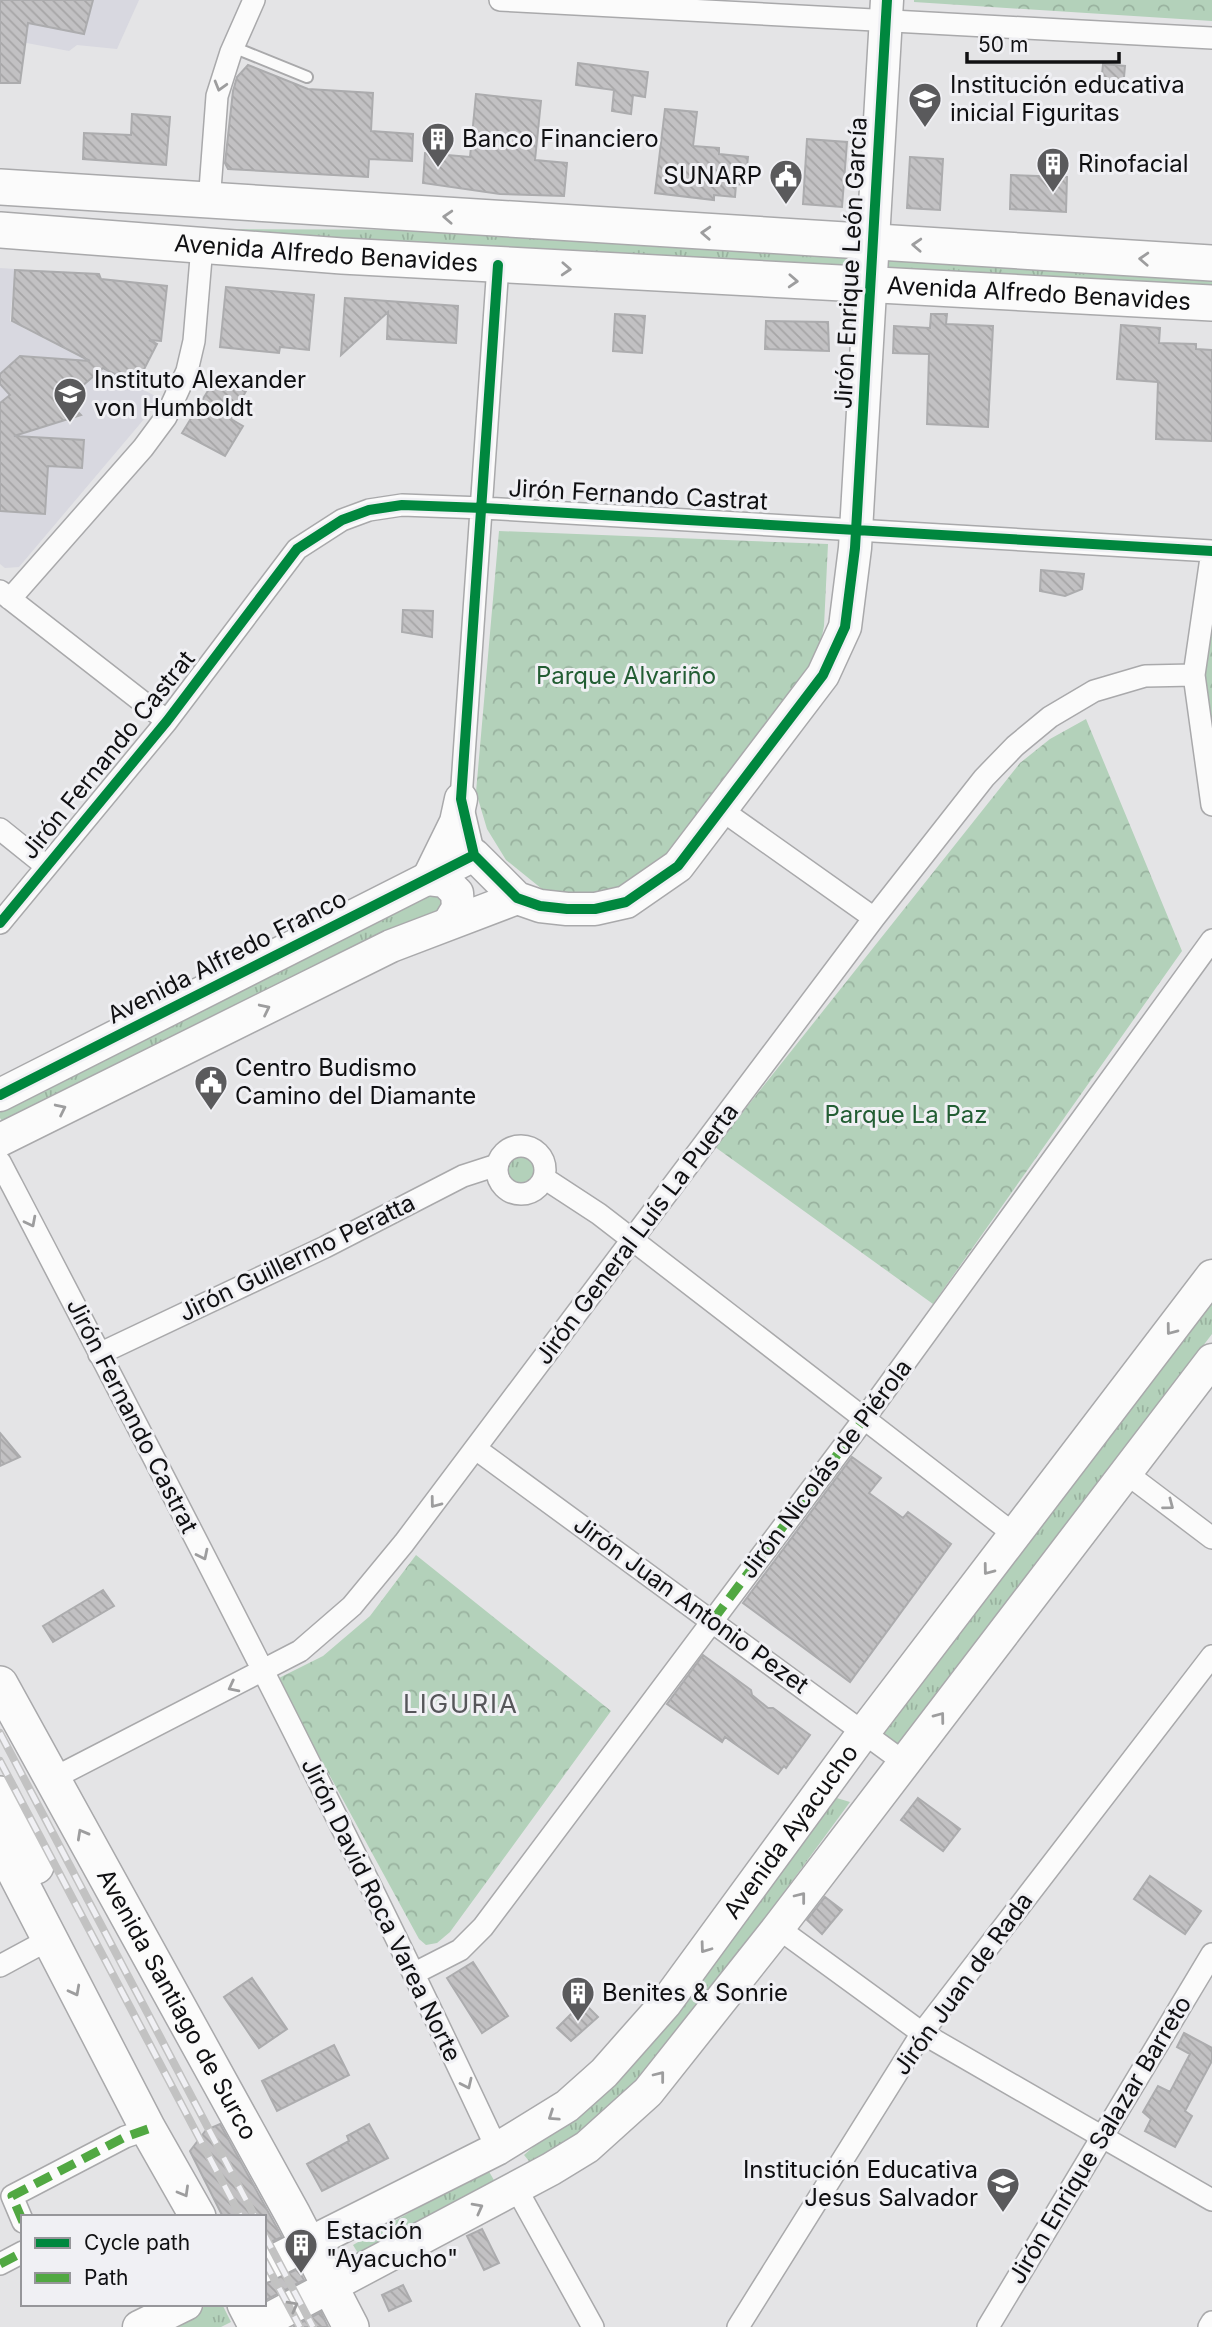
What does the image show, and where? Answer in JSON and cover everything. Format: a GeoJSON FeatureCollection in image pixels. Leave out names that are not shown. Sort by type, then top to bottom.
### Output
{"type":"FeatureCollection","features":[{"type":"Feature","properties":{"kind":"main road","name":"Jirón Enrique León García"},"geometry":{"type":"LineString","coordinates":[[856,528],[886,10]]}},
{"type":"Feature","properties":{"kind":"main road","name":"Avenida Alfredo Benavides"},"geometry":{"type":"LineString","coordinates":[[0,187],[209,203],[1210,262]]}},
{"type":"Feature","properties":{"kind":"main road","name":"Avenida Alfredo Benavides"},"geometry":{"type":"LineString","coordinates":[[0,205],[157,216],[209,203]]}},
{"type":"Feature","properties":{"kind":"main road","name":"Avenida Alfredo Benavides"},"geometry":{"type":"LineString","coordinates":[[0,230],[498,265],[1209,303]]}},
{"type":"Feature","properties":{"kind":"main road","name":"Avenida Alfredo Benavides"},"geometry":{"type":"LineString","coordinates":[[0,247],[106,257],[153,242]]}},
{"type":"Feature","properties":{"kind":"main road"},"geometry":{"type":"LineString","coordinates":[[1209,303],[1210,262]]}},
{"type":"Feature","properties":{"kind":"main road"},"geometry":{"type":"LineString","coordinates":[[474,855],[517,898],[540,906],[567,909],[594,909],[626,902],[678,866],[723,811],[823,676],[845,627],[856,528]]}},
{"type":"Feature","properties":{"kind":"main road"},"geometry":{"type":"LineString","coordinates":[[449,923],[458,908],[457,892],[445,881],[428,879],[456,822],[461,799]]}},
{"type":"Feature","properties":{"kind":"main road","name":"Avenida Alfredo Franco"},"geometry":{"type":"LineString","coordinates":[[0,1095],[474,855]]}},
{"type":"Feature","properties":{"kind":"main road"},"geometry":{"type":"LineString","coordinates":[[0,1140],[391,946],[517,898]]}},
{"type":"Feature","properties":{"kind":"main road","name":"Avenida Ayacucho"},"geometry":{"type":"LineString","coordinates":[[266,2265],[497,2149],[567,2106],[634,2040],[673,1993],[864,1732],[1212,1276]]}},
{"type":"Feature","properties":{"kind":"main road","name":"Avenida Ayacucho"},"geometry":{"type":"LineString","coordinates":[[253,2321],[331,2286],[516,2188],[587,2147],[648,2092],[778,1928],[1212,1360]]}},
{"type":"Feature","properties":{"kind":"main road","name":"Avenida Santiago de Surco"},"geometry":{"type":"LineString","coordinates":[[0,1684],[351,2327]]}},
{"type":"Feature","properties":{"kind":"main road"},"geometry":{"type":"LineString","coordinates":[[0,1794],[39,1873],[43,1930]]}},
{"type":"Feature","properties":{"kind":"main road"},"geometry":{"type":"LineString","coordinates":[[0,1843],[148,2129],[197,2215]]}},
{"type":"Feature","properties":{"kind":"main road"},"geometry":{"type":"LineString","coordinates":[[139,2327],[182,2306]]}},
{"type":"Feature","properties":{"kind":"street"},"geometry":{"type":"LineString","coordinates":[[209,203],[215,103],[233,47],[254,0]]}},
{"type":"Feature","properties":{"kind":"street"},"geometry":{"type":"LineString","coordinates":[[500,0],[886,10],[1212,38]]}},
{"type":"Feature","properties":{"kind":"street"},"geometry":{"type":"LineString","coordinates":[[167,721],[5,595],[144,448],[166,417],[187,371],[194,341],[202,246]]}},
{"type":"Feature","properties":{"kind":"street"},"geometry":{"type":"LineString","coordinates":[[474,855],[461,799],[498,265]]}},
{"type":"Feature","properties":{"kind":"street","name":"Jirón Fernando Castrat"},"geometry":{"type":"LineString","coordinates":[[0,923],[167,721],[283,566],[310,538],[342,520],[369,510],[402,505],[483,508],[1212,551]]}},
{"type":"Feature","properties":{"kind":"street"},"geometry":{"type":"LineString","coordinates":[[1212,551],[1194,675],[1212,805]]}},
{"type":"Feature","properties":{"kind":"street","name":"Jirón General Luís La Puerta"},"geometry":{"type":"LineString","coordinates":[[52,1779],[262,1672],[315,1640],[352,1605],[476,1449],[874,918],[984,778],[1014,746],[1050,716],[1094,691],[1144,676],[1194,675]]}},
{"type":"Feature","properties":{"kind":"street"},"geometry":{"type":"LineString","coordinates":[[723,811],[874,918]]}},
{"type":"Feature","properties":{"kind":"street"},"geometry":{"type":"LineString","coordinates":[[0,829],[46,866]]}},
{"type":"Feature","properties":{"kind":"street","name":"Jirón Nicolás de Piérola"},"geometry":{"type":"LineString","coordinates":[[415,1973],[460,1950],[483,1927],[864,1419],[1212,940]]}},
{"type":"Feature","properties":{"kind":"street"},"geometry":{"type":"LineString","coordinates":[[519,1145],[527,1146],[535,1149],[545,1162],[544,1178],[534,1190],[519,1194],[504,1188],[497,1174],[497,1165],[504,1152],[519,1145]]}},
{"type":"Feature","properties":{"kind":"street","name":"Jirón Fernando Castrat"},"geometry":{"type":"LineString","coordinates":[[0,1162],[262,1672]]}},
{"type":"Feature","properties":{"kind":"street","name":"Jirón Guillermo Peratta"},"geometry":{"type":"LineString","coordinates":[[99,1354],[325,1247],[463,1176],[497,1165]]}},
{"type":"Feature","properties":{"kind":"street"},"geometry":{"type":"LineString","coordinates":[[544,1178],[632,1240],[1015,1535]]}},
{"type":"Feature","properties":{"kind":"street","name":"Jirón Juan Antonio Pezet"},"geometry":{"type":"LineString","coordinates":[[476,1449],[905,1763]]}},
{"type":"Feature","properties":{"kind":"street"},"geometry":{"type":"LineString","coordinates":[[1126,1473],[1212,1538]]}},
{"type":"Feature","properties":{"kind":"street","name":"Jirón Juan de Rada"},"geometry":{"type":"LineString","coordinates":[[738,2327],[922,2034],[1212,1656]]}},
{"type":"Feature","properties":{"kind":"street","name":"Jirón David Roca Varea Norte"},"geometry":{"type":"LineString","coordinates":[[262,1672],[415,1973],[497,2149]]}},
{"type":"Feature","properties":{"kind":"street"},"geometry":{"type":"LineString","coordinates":[[778,1928],[922,2034],[1212,2200]]}},
{"type":"Feature","properties":{"kind":"street"},"geometry":{"type":"LineString","coordinates":[[0,1966],[43,1930]]}},
{"type":"Feature","properties":{"kind":"street","name":"Jirón Enrique Salazar Barreto"},"geometry":{"type":"LineString","coordinates":[[988,2327],[1208,1967]]}},
{"type":"Feature","properties":{"kind":"street"},"geometry":{"type":"LineString","coordinates":[[21,2217],[12,2196],[125,2137],[148,2129]]}},
{"type":"Feature","properties":{"kind":"street"},"geometry":{"type":"LineString","coordinates":[[516,2188],[593,2327]]}},
{"type":"Feature","properties":{"kind":"street"},"geometry":{"type":"LineString","coordinates":[[0,2264],[21,2253]]}},
{"type":"Feature","properties":{"kind":"street"},"geometry":{"type":"LineString","coordinates":[[1209,2327],[1212,2322]]}},
{"type":"Feature","properties":{"kind":"lane"},"geometry":{"type":"LineString","coordinates":[[233,47],[307,77]]}},
{"type":"Feature","properties":{"kind":"shaded area"},"geometry":{"type":"Polygon","coordinates":[[[0,0],[139,0],[117,49],[77,45],[69,51],[0,38],[0,0]]]}},
{"type":"Feature","properties":{"kind":"shaded area","name":"Instituto Alexander von Humboldt"},"geometry":{"type":"Polygon","coordinates":[[[0,268],[15,269],[10,321],[161,399],[19,567],[5,568],[0,564],[0,268]]]}},
{"type":"Feature","properties":{"kind":"green space"},"geometry":{"type":"Polygon","coordinates":[[[1212,0],[1212,21],[914,2],[1212,0]]]}},
{"type":"Feature","properties":{"kind":"green space"},"geometry":{"type":"Polygon","coordinates":[[[204,229],[498,230],[848,255],[850,273],[393,246],[204,229]]]}},
{"type":"Feature","properties":{"kind":"green space"},"geometry":{"type":"Polygon","coordinates":[[[887,259],[1212,278],[1212,298],[887,281],[887,259]]]}},
{"type":"Feature","properties":{"kind":"green space","name":"Parque Alvariño"},"geometry":{"type":"Polygon","coordinates":[[[499,531],[828,544],[824,626],[818,656],[657,867],[615,890],[568,895],[542,889],[506,860],[487,829],[476,792],[499,531]]]}},
{"type":"Feature","properties":{"kind":"green space"},"geometry":{"type":"Polygon","coordinates":[[[1212,610],[1212,725],[1202,679],[1212,610]]]}},
{"type":"Feature","properties":{"kind":"green space","name":"Parque La Paz"},"geometry":{"type":"Polygon","coordinates":[[[1086,719],[1182,951],[933,1304],[715,1147],[1020,763],[1050,739],[1086,719]]]}},
{"type":"Feature","properties":{"kind":"green space"},"geometry":{"type":"Polygon","coordinates":[[[441,890],[445,917],[6,1127],[0,1118],[0,1107],[441,890]]]}},
{"type":"Feature","properties":{"kind":"green space"},"geometry":{"type":"Polygon","coordinates":[[[521,1155],[532,1159],[536,1170],[532,1181],[521,1185],[510,1181],[506,1170],[510,1159],[521,1155]]]}},
{"type":"Feature","properties":{"kind":"green space"},"geometry":{"type":"Polygon","coordinates":[[[1212,1294],[1212,1334],[898,1748],[878,1733],[1212,1294]]]}},
{"type":"Feature","properties":{"kind":"green space"},"geometry":{"type":"Polygon","coordinates":[[[416,1555],[611,1711],[450,1932],[437,1943],[426,1945],[419,1939],[277,1679],[323,1656],[370,1616],[416,1555]]]}},
{"type":"Feature","properties":{"kind":"green space"},"geometry":{"type":"Polygon","coordinates":[[[830,1796],[850,1802],[665,2055],[590,2132],[533,2166],[524,2155],[616,2074],[830,1796]]]}},
{"type":"Feature","properties":{"kind":"green space"},"geometry":{"type":"Polygon","coordinates":[[[487,2168],[495,2182],[361,2258],[353,2245],[487,2168]]]}},
{"type":"Feature","properties":{"kind":"green space"},"geometry":{"type":"Polygon","coordinates":[[[206,2306],[223,2306],[231,2322],[221,2327],[162,2327],[206,2306]]]}},
{"type":"Feature","properties":{"kind":"building"},"geometry":{"type":"Polygon","coordinates":[[[0,0],[93,0],[84,34],[28,23],[20,83],[0,83],[0,0]]]}},
{"type":"Feature","properties":{"kind":"building"},"geometry":{"type":"Polygon","coordinates":[[[578,63],[648,72],[645,97],[633,95],[631,114],[612,111],[614,90],[576,85],[578,63]]]}},
{"type":"Feature","properties":{"kind":"building"},"geometry":{"type":"Polygon","coordinates":[[[1103,64],[1125,66],[1123,88],[1101,85],[1103,64]]]}},
{"type":"Feature","properties":{"kind":"building"},"geometry":{"type":"Polygon","coordinates":[[[248,65],[308,89],[373,93],[371,131],[413,134],[412,161],[369,159],[368,177],[228,169],[225,163],[233,91],[237,77],[248,65]]]}},
{"type":"Feature","properties":{"kind":"building"},"geometry":{"type":"Polygon","coordinates":[[[476,94],[541,101],[535,160],[567,163],[564,196],[500,194],[423,183],[425,153],[470,157],[476,94]]]}},
{"type":"Feature","properties":{"kind":"building"},"geometry":{"type":"Polygon","coordinates":[[[665,109],[697,112],[693,146],[719,148],[719,154],[748,157],[745,185],[736,184],[735,197],[714,195],[714,200],[655,193],[665,109]]]}},
{"type":"Feature","properties":{"kind":"building"},"geometry":{"type":"Polygon","coordinates":[[[132,114],[170,117],[166,165],[83,159],[84,133],[131,135],[132,114]]]}},
{"type":"Feature","properties":{"kind":"building"},"geometry":{"type":"Polygon","coordinates":[[[807,139],[847,142],[842,207],[803,204],[807,139]]]}},
{"type":"Feature","properties":{"kind":"building"},"geometry":{"type":"Polygon","coordinates":[[[910,157],[943,159],[940,210],[907,208],[910,157]]]}},
{"type":"Feature","properties":{"kind":"building"},"geometry":{"type":"Polygon","coordinates":[[[1011,175],[1067,177],[1066,212],[1010,209],[1011,175]]]}},
{"type":"Feature","properties":{"kind":"building"},"geometry":{"type":"Polygon","coordinates":[[[15,270],[99,274],[101,279],[167,286],[161,341],[149,340],[157,344],[136,385],[103,368],[66,400],[81,415],[14,436],[84,440],[82,468],[48,466],[45,514],[0,511],[0,403],[10,395],[0,384],[0,374],[20,356],[90,361],[12,321],[15,270]]]}},
{"type":"Feature","properties":{"kind":"building"},"geometry":{"type":"Polygon","coordinates":[[[226,287],[314,295],[309,350],[280,347],[279,353],[220,347],[226,287]]]}},
{"type":"Feature","properties":{"kind":"building"},"geometry":{"type":"Polygon","coordinates":[[[345,298],[458,306],[456,343],[387,339],[388,312],[341,355],[345,298]]]}},
{"type":"Feature","properties":{"kind":"building"},"geometry":{"type":"Polygon","coordinates":[[[615,314],[645,316],[642,353],[613,351],[615,314]]]}},
{"type":"Feature","properties":{"kind":"building"},"geometry":{"type":"Polygon","coordinates":[[[931,314],[947,314],[946,324],[993,326],[988,427],[927,424],[929,354],[893,353],[894,326],[930,328],[931,314]]]}},
{"type":"Feature","properties":{"kind":"building"},"geometry":{"type":"Polygon","coordinates":[[[766,321],[828,322],[829,351],[765,349],[766,321]]]}},
{"type":"Feature","properties":{"kind":"building"},"geometry":{"type":"Polygon","coordinates":[[[1121,325],[1160,328],[1159,343],[1196,344],[1196,349],[1212,350],[1212,441],[1156,439],[1158,382],[1117,379],[1121,325]]]}},
{"type":"Feature","properties":{"kind":"building"},"geometry":{"type":"Polygon","coordinates":[[[217,376],[246,391],[231,419],[243,426],[225,456],[182,433],[217,376]]]}},
{"type":"Feature","properties":{"kind":"building"},"geometry":{"type":"Polygon","coordinates":[[[1041,570],[1084,574],[1082,589],[1065,596],[1040,591],[1041,570]]]}},
{"type":"Feature","properties":{"kind":"building"},"geometry":{"type":"Polygon","coordinates":[[[403,610],[433,611],[432,637],[402,632],[403,610]]]}},
{"type":"Feature","properties":{"kind":"building"},"geometry":{"type":"Polygon","coordinates":[[[0,1433],[20,1457],[0,1466],[0,1433]]]}},
{"type":"Feature","properties":{"kind":"building"},"geometry":{"type":"Polygon","coordinates":[[[852,1457],[881,1478],[869,1493],[903,1518],[908,1512],[951,1544],[850,1682],[743,1603],[852,1457]]]}},
{"type":"Feature","properties":{"kind":"building"},"geometry":{"type":"Polygon","coordinates":[[[103,1590],[114,1606],[53,1642],[43,1626],[103,1590]]]}},
{"type":"Feature","properties":{"kind":"building"},"geometry":{"type":"Polygon","coordinates":[[[703,1655],[751,1690],[752,1695],[768,1708],[773,1708],[810,1735],[786,1768],[784,1766],[778,1774],[725,1737],[722,1742],[667,1704],[703,1655]]]}},
{"type":"Feature","properties":{"kind":"building"},"geometry":{"type":"Polygon","coordinates":[[[918,1798],[960,1829],[943,1851],[901,1820],[918,1798]]]}},
{"type":"Feature","properties":{"kind":"building"},"geometry":{"type":"Polygon","coordinates":[[[1150,1876],[1201,1911],[1185,1934],[1134,1899],[1150,1876]]]}},
{"type":"Feature","properties":{"kind":"building"},"geometry":{"type":"Polygon","coordinates":[[[825,1897],[842,1910],[822,1934],[807,1920],[825,1897]]]}},
{"type":"Feature","properties":{"kind":"building"},"geometry":{"type":"Polygon","coordinates":[[[473,1962],[508,2016],[482,2033],[447,1978],[473,1962]]]}},
{"type":"Feature","properties":{"kind":"building"},"geometry":{"type":"Polygon","coordinates":[[[252,1978],[287,2029],[259,2048],[224,1997],[252,1978]]]}},
{"type":"Feature","properties":{"kind":"building","name":"Benites & Sonrie"},"geometry":{"type":"Polygon","coordinates":[[[583,2002],[598,2017],[571,2041],[557,2028],[583,2002]]]}},
{"type":"Feature","properties":{"kind":"building"},"geometry":{"type":"Polygon","coordinates":[[[1184,2033],[1212,2048],[1212,2061],[1185,2111],[1192,2116],[1175,2147],[1145,2131],[1151,2119],[1143,2112],[1158,2086],[1170,2092],[1190,2054],[1177,2047],[1184,2033]]]}},
{"type":"Feature","properties":{"kind":"building"},"geometry":{"type":"Polygon","coordinates":[[[334,2045],[349,2075],[277,2111],[262,2081],[334,2045]]]}},
{"type":"Feature","properties":{"kind":"building"},"geometry":{"type":"Polygon","coordinates":[[[220,2124],[282,2237],[266,2244],[266,2215],[222,2215],[190,2151],[206,2130],[220,2124]]]}},
{"type":"Feature","properties":{"kind":"building"},"geometry":{"type":"Polygon","coordinates":[[[369,2124],[388,2158],[322,2191],[307,2164],[349,2141],[347,2136],[369,2124]]]}},
{"type":"Feature","properties":{"kind":"building"},"geometry":{"type":"Polygon","coordinates":[[[482,2229],[499,2263],[484,2270],[467,2236],[482,2229]]]}},
{"type":"Feature","properties":{"kind":"building"},"geometry":{"type":"Polygon","coordinates":[[[298,2269],[304,2280],[266,2300],[266,2283],[298,2269]]]}},
{"type":"Feature","properties":{"kind":"building"},"geometry":{"type":"Polygon","coordinates":[[[403,2285],[411,2301],[389,2311],[382,2295],[403,2285]]]}},
{"type":"Feature","properties":{"kind":"building"},"geometry":{"type":"Polygon","coordinates":[[[321,2312],[328,2327],[293,2327],[321,2312]]]}},
{"type":"Feature","properties":{"kind":"railway"},"geometry":{"type":"LineString","coordinates":[[0,1733],[254,2215]]}},
{"type":"Feature","properties":{"kind":"railway"},"geometry":{"type":"LineString","coordinates":[[0,1761],[240,2215]]}},
{"type":"Feature","properties":{"kind":"railway"},"geometry":{"type":"LineString","coordinates":[[266,2238],[313,2327]]}},
{"type":"Feature","properties":{"kind":"railway"},"geometry":{"type":"LineString","coordinates":[[266,2264],[300,2327]]}},
{"type":"Feature","properties":{"kind":"marked path"},"geometry":{"type":"LineString","coordinates":[[713,1620],[864,1419]]}},
{"type":"Feature","properties":{"kind":"marked path"},"geometry":{"type":"LineString","coordinates":[[21,2217],[12,2196],[125,2137],[148,2129]]}},
{"type":"Feature","properties":{"kind":"marked path"},"geometry":{"type":"LineString","coordinates":[[0,2264],[21,2253]]}},
{"type":"Feature","properties":{"kind":"cycle path"},"geometry":{"type":"LineString","coordinates":[[498,265],[461,799],[474,855],[517,898],[540,906],[595,909],[626,902],[678,866],[823,675],[845,627],[855,548],[887,0]]}},
{"type":"Feature","properties":{"kind":"cycle path"},"geometry":{"type":"LineString","coordinates":[[0,923],[167,721],[297,549],[342,520],[369,510],[402,505],[483,508],[1212,551]]}},
{"type":"Feature","properties":{"kind":"cycle path"},"geometry":{"type":"LineString","coordinates":[[0,1095],[474,855]]}},
{"type":"Feature","properties":{"kind":"place","name":"Institución educativa inicial Figuritas"},"geometry":{"type":"Point","coordinates":[925,129]}},
{"type":"Feature","properties":{"kind":"place","name":"Banco Financiero"},"geometry":{"type":"Point","coordinates":[438,169]}},
{"type":"Feature","properties":{"kind":"place","name":"Rinofacial"},"geometry":{"type":"Point","coordinates":[1053,194]}},
{"type":"Feature","properties":{"kind":"place","name":"SUNARP"},"geometry":{"type":"Point","coordinates":[786,206]}},
{"type":"Feature","properties":{"kind":"place","name":"Instituto Alexander von Humboldt"},"geometry":{"type":"Point","coordinates":[70,424]}},
{"type":"Feature","properties":{"kind":"place","name":"Centro Budismo Camino del Diamante"},"geometry":{"type":"Point","coordinates":[211,1112]}},
{"type":"Feature","properties":{"kind":"place","name":"Benites & Sonrie"},"geometry":{"type":"Point","coordinates":[578,2023]}},
{"type":"Feature","properties":{"kind":"place","name":"Institución Educativa Jesus Salvador"},"geometry":{"type":"Point","coordinates":[1003,2214]}},
{"type":"Feature","properties":{"kind":"place","name":"Estación \"Ayacucho\""},"geometry":{"type":"Point","coordinates":[301,2275]}},
{"type":"Feature","properties":{"kind":"district","name":"LIGURIA"},"geometry":{"type":"Point","coordinates":[461,1704]}}]}
